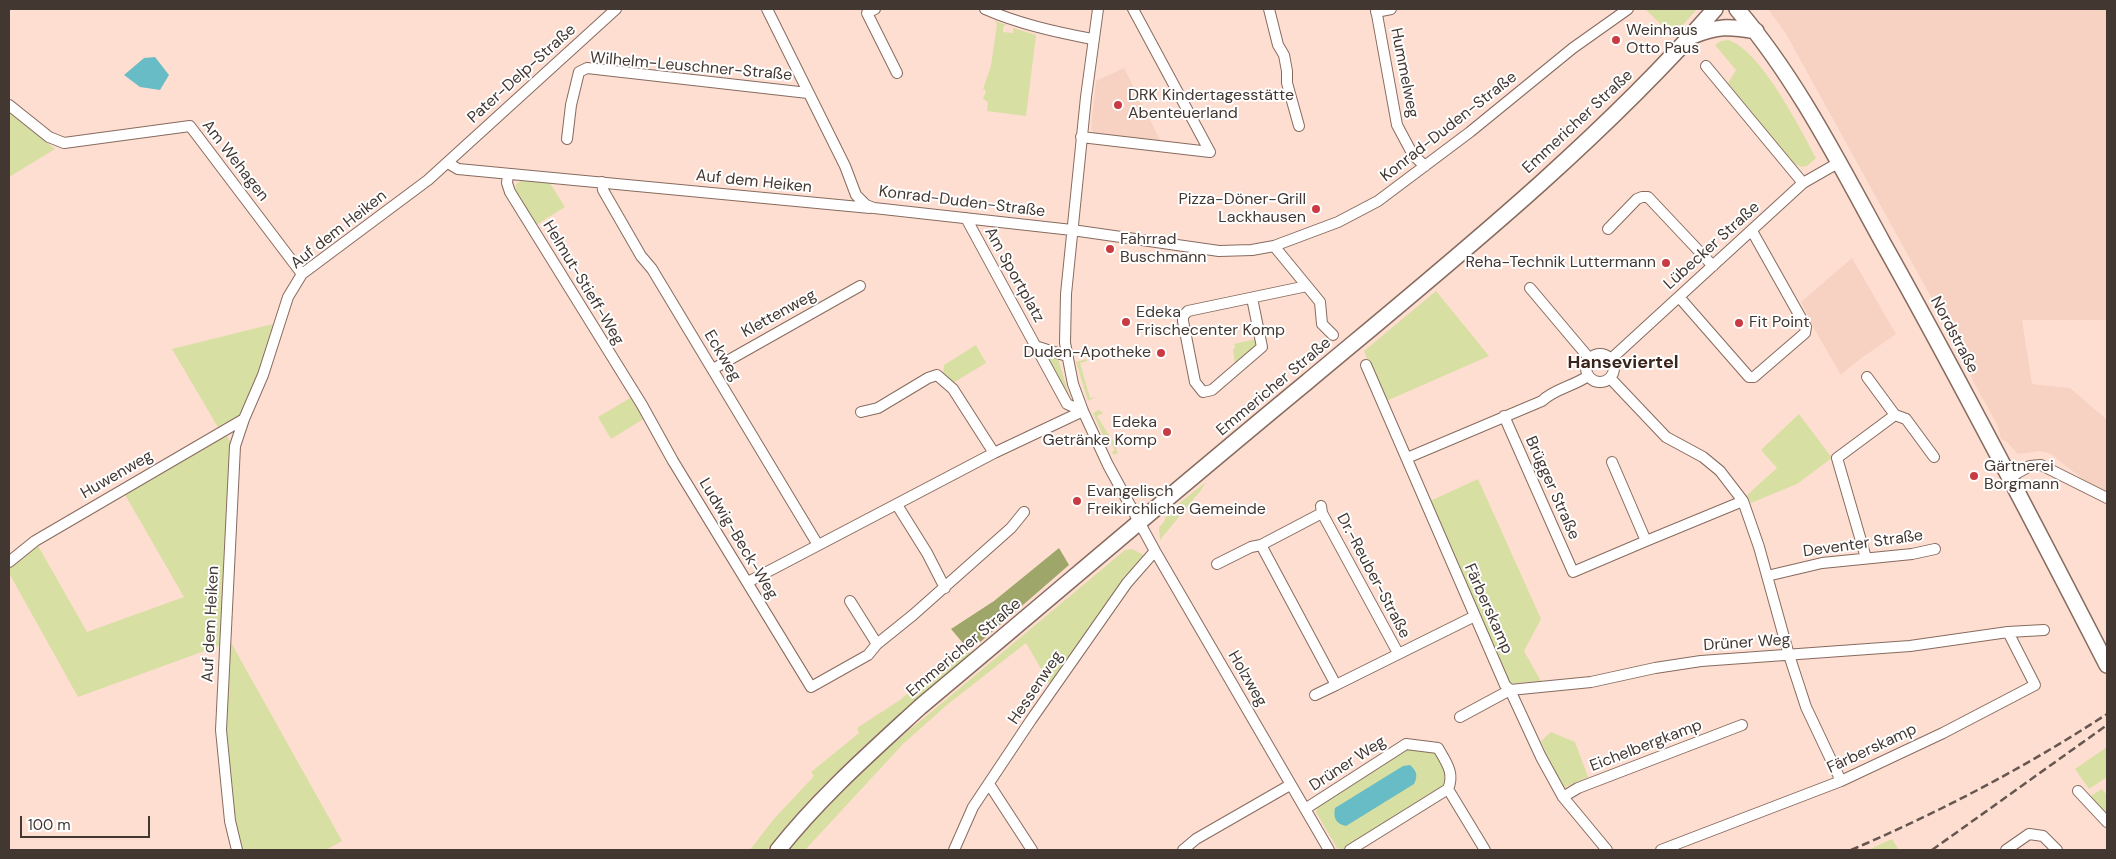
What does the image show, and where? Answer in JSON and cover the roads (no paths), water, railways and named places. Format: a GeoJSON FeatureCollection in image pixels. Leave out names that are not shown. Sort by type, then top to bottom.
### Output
{"type":"FeatureCollection","features":[{"type":"Feature","properties":{"kind":"main road","name":"Emmericher Straße"},"geometry":{"type":"LineString","coordinates":[[778,850],[842,779],[920,707],[1412,293],[1543,180],[1628,100],[1715,9]]}},
{"type":"Feature","properties":{"kind":"main road","name":"Nordstraße"},"geometry":{"type":"LineString","coordinates":[[1737,9],[1756,31],[1791,81],[1838,163],[2010,477],[2107,665]]}},
{"type":"Feature","properties":{"kind":"main road"},"geometry":{"type":"LineString","coordinates":[[1690,37],[1726,26],[1756,31]]}},
{"type":"Feature","properties":{"kind":"street","name":"Pater-Delp-Straße"},"geometry":{"type":"LineString","coordinates":[[448,163],[616,9]]}},
{"type":"Feature","properties":{"kind":"street","name":"Konrad-Duden-Straße"},"geometry":{"type":"LineString","coordinates":[[767,9],[845,166],[856,195],[866,205],[874,208],[1072,230],[1219,251],[1244,251],[1274,246],[1338,222],[1378,201],[1470,132],[1573,48],[1628,9]]}},
{"type":"Feature","properties":{"kind":"street"},"geometry":{"type":"LineString","coordinates":[[875,9],[867,13],[897,73]]}},
{"type":"Feature","properties":{"kind":"street"},"geometry":{"type":"LineString","coordinates":[[985,9],[1003,17],[1055,32],[1092,39]]}},
{"type":"Feature","properties":{"kind":"street","name":"Holzweg"},"geometry":{"type":"LineString","coordinates":[[1098,9],[1092,39],[1066,294],[1065,344],[1073,384],[1100,450],[1155,551],[1329,850]]}},
{"type":"Feature","properties":{"kind":"street"},"geometry":{"type":"LineString","coordinates":[[1081,137],[1210,152],[1133,9]]}},
{"type":"Feature","properties":{"kind":"street"},"geometry":{"type":"LineString","coordinates":[[1269,9],[1278,45],[1284,55],[1287,83],[1299,126]]}},
{"type":"Feature","properties":{"kind":"street"},"geometry":{"type":"LineString","coordinates":[[1376,10],[1391,9]]}},
{"type":"Feature","properties":{"kind":"street","name":"Hummelweg"},"geometry":{"type":"LineString","coordinates":[[1376,10],[1397,125],[1413,155],[1425,166]]}},
{"type":"Feature","properties":{"kind":"street"},"geometry":{"type":"LineString","coordinates":[[1706,66],[1803,183]]}},
{"type":"Feature","properties":{"kind":"street","name":"Wilhelm-Leuschner-Straße"},"geometry":{"type":"LineString","coordinates":[[567,140],[575,82],[579,72],[587,68],[808,93]]}},
{"type":"Feature","properties":{"kind":"street","name":"Am Wehagen"},"geometry":{"type":"LineString","coordinates":[[9,105],[49,137],[64,143],[190,126],[302,274]]}},
{"type":"Feature","properties":{"kind":"street","name":"Auf dem Heiken"},"geometry":{"type":"LineString","coordinates":[[237,850],[230,821],[221,730],[235,446],[263,375],[288,297],[302,274],[365,228],[448,163],[458,169],[874,208]]}},
{"type":"Feature","properties":{"kind":"street","name":"Lübecker Straße"},"geometry":{"type":"LineString","coordinates":[[1611,359],[1803,183],[1838,163]]}},
{"type":"Feature","properties":{"kind":"street","name":"Helmut-Stieff-Weg"},"geometry":{"type":"LineString","coordinates":[[508,174],[507,183],[510,192],[642,405]]}},
{"type":"Feature","properties":{"kind":"street","name":"Eckweg"},"geometry":{"type":"LineString","coordinates":[[602,182],[603,190],[641,256],[652,269],[818,545]]}},
{"type":"Feature","properties":{"kind":"street"},"geometry":{"type":"LineString","coordinates":[[1608,229],[1637,199],[1648,197],[1713,266]]}},
{"type":"Feature","properties":{"kind":"street","name":"Am Sportplatz"},"geometry":{"type":"LineString","coordinates":[[966,218],[1067,404],[1083,411]]}},
{"type":"Feature","properties":{"kind":"street"},"geometry":{"type":"LineString","coordinates":[[1679,297],[1748,377],[1754,377],[1805,333],[1806,327],[1752,231]]}},
{"type":"Feature","properties":{"kind":"street"},"geometry":{"type":"LineString","coordinates":[[1274,246],[1320,302],[1322,324],[1333,335]]}},
{"type":"Feature","properties":{"kind":"street","name":"Klettenweg"},"geometry":{"type":"LineString","coordinates":[[713,369],[860,286]]}},
{"type":"Feature","properties":{"kind":"street"},"geometry":{"type":"LineString","coordinates":[[1252,298],[1262,347],[1212,390],[1203,392],[1195,382],[1183,316],[1188,311],[1307,286]]}},
{"type":"Feature","properties":{"kind":"street"},"geometry":{"type":"LineString","coordinates":[[1530,288],[1589,358]]}},
{"type":"Feature","properties":{"kind":"street","name":"Am Sportplatz"},"geometry":{"type":"LineString","coordinates":[[1035,346],[1067,356]]}},
{"type":"Feature","properties":{"kind":"street"},"geometry":{"type":"LineString","coordinates":[[1601,353],[1611,359],[1614,369],[1610,378],[1603,382],[1595,382],[1588,376],[1585,370],[1589,358],[1601,353]]}},
{"type":"Feature","properties":{"kind":"street","name":"Färberskamp"},"geometry":{"type":"LineString","coordinates":[[1366,365],[1505,685],[1510,690],[1541,758],[1563,797],[1607,850]]}},
{"type":"Feature","properties":{"kind":"street"},"geometry":{"type":"LineString","coordinates":[[861,412],[878,408],[928,378],[937,376],[953,389],[994,453]]}},
{"type":"Feature","properties":{"kind":"street"},"geometry":{"type":"LineString","coordinates":[[1407,458],[1542,401],[1547,395],[1578,383],[1588,376]]}},
{"type":"Feature","properties":{"kind":"street"},"geometry":{"type":"LineString","coordinates":[[1868,377],[1895,415],[1906,419],[1934,457]]}},
{"type":"Feature","properties":{"kind":"street"},"geometry":{"type":"LineString","coordinates":[[1610,378],[1666,437],[1703,457],[1720,471],[1743,501],[1757,539],[1789,655],[1806,707],[1840,781]]}},
{"type":"Feature","properties":{"kind":"street","name":"Ludwig-Beck-Weg"},"geometry":{"type":"LineString","coordinates":[[642,405],[673,461],[811,687],[868,656],[877,644]]}},
{"type":"Feature","properties":{"kind":"street"},"geometry":{"type":"LineString","coordinates":[[748,582],[994,453],[1083,411]]}},
{"type":"Feature","properties":{"kind":"street"},"geometry":{"type":"LineString","coordinates":[[1866,558],[1837,458],[1895,415]]}},
{"type":"Feature","properties":{"kind":"street","name":"Brügger Straße"},"geometry":{"type":"LineString","coordinates":[[1504,416],[1573,572],[1646,541]]}},
{"type":"Feature","properties":{"kind":"street","name":"Huwenweg"},"geometry":{"type":"LineString","coordinates":[[9,562],[42,537],[244,420]]}},
{"type":"Feature","properties":{"kind":"street"},"geometry":{"type":"LineString","coordinates":[[1612,462],[1646,541],[1743,501]]}},
{"type":"Feature","properties":{"kind":"street"},"geometry":{"type":"LineString","coordinates":[[2010,477],[2030,466],[2041,464],[2107,498]]}},
{"type":"Feature","properties":{"kind":"street"},"geometry":{"type":"LineString","coordinates":[[897,505],[927,553],[945,588]]}},
{"type":"Feature","properties":{"kind":"street","name":"Dr.-Reuber-Straße"},"geometry":{"type":"LineString","coordinates":[[1217,564],[1251,547],[1261,545],[1322,509],[1398,653]]}},
{"type":"Feature","properties":{"kind":"street"},"geometry":{"type":"LineString","coordinates":[[850,601],[877,644],[945,588],[1011,528],[1024,512]]}},
{"type":"Feature","properties":{"kind":"street"},"geometry":{"type":"LineString","coordinates":[[1261,545],[1336,685]]}},
{"type":"Feature","properties":{"kind":"street","name":"Deventer Straße"},"geometry":{"type":"LineString","coordinates":[[1767,576],[1822,563],[1912,554],[1935,549]]}},
{"type":"Feature","properties":{"kind":"street","name":"Hessenweg"},"geometry":{"type":"LineString","coordinates":[[954,850],[973,807],[1111,605],[1155,551]]}},
{"type":"Feature","properties":{"kind":"street","name":"Dr.-Reuber-Straße"},"geometry":{"type":"LineString","coordinates":[[1315,695],[1475,616]]}},
{"type":"Feature","properties":{"kind":"street","name":"Drüner Weg"},"geometry":{"type":"LineString","coordinates":[[1460,716],[1510,690],[1591,682],[1655,668],[1701,661],[1910,646],[2008,632],[2044,630]]}},
{"type":"Feature","properties":{"kind":"street","name":"Färberskamp"},"geometry":{"type":"LineString","coordinates":[[1661,850],[1840,781],[1943,733],[2035,685],[2008,632]]}},
{"type":"Feature","properties":{"kind":"street","name":"Eichelbergkamp"},"geometry":{"type":"LineString","coordinates":[[1563,797],[1578,788],[1742,725]]}},
{"type":"Feature","properties":{"kind":"street","name":"Drüner Weg"},"geometry":{"type":"LineString","coordinates":[[1305,809],[1406,744],[1438,748],[1452,780],[1448,789]]}},
{"type":"Feature","properties":{"kind":"street"},"geometry":{"type":"LineString","coordinates":[[989,784],[1032,850]]}},
{"type":"Feature","properties":{"kind":"street"},"geometry":{"type":"LineString","coordinates":[[1183,850],[1196,839],[1290,785]]}},
{"type":"Feature","properties":{"kind":"street"},"geometry":{"type":"LineString","coordinates":[[1350,850],[1448,789],[1485,850]]}},
{"type":"Feature","properties":{"kind":"street"},"geometry":{"type":"LineString","coordinates":[[2078,791],[2107,822]]}},
{"type":"Feature","properties":{"kind":"street"},"geometry":{"type":"LineString","coordinates":[[2006,850],[2030,834],[2043,836],[2057,850]]}},
{"type":"Feature","properties":{"kind":"water"},"geometry":{"type":"Polygon","coordinates":[[[155,57],[169,75],[160,90],[140,87],[124,75],[144,58],[155,57]]]}},
{"type":"Feature","properties":{"kind":"water"},"geometry":{"type":"Polygon","coordinates":[[[1410,765],[1416,774],[1414,784],[1346,826],[1336,820],[1334,815],[1335,808],[1403,766],[1410,765]]]}},
{"type":"Feature","properties":{"kind":"railway"},"geometry":{"type":"LineString","coordinates":[[1851,850],[1982,788],[2107,714]]}},
{"type":"Feature","properties":{"kind":"railway"},"geometry":{"type":"LineString","coordinates":[[1932,850],[2107,725]]}},
{"type":"Feature","properties":{"kind":"place","name":"Weinhaus Otto Paus"},"geometry":{"type":"Point","coordinates":[1616,40]}},
{"type":"Feature","properties":{"kind":"place","name":"DRK Kindertagesstätte Abenteuerland"},"geometry":{"type":"Point","coordinates":[1118,105]}},
{"type":"Feature","properties":{"kind":"place","name":"Pizza-Döner-Grill Lackhausen"},"geometry":{"type":"Point","coordinates":[1316,209]}},
{"type":"Feature","properties":{"kind":"place","name":"Fahrrad Buschmann"},"geometry":{"type":"Point","coordinates":[1110,249]}},
{"type":"Feature","properties":{"kind":"place","name":"Reha-Technik Luttermann"},"geometry":{"type":"Point","coordinates":[1666,263]}},
{"type":"Feature","properties":{"kind":"place","name":"Edeka Frischecenter Komp"},"geometry":{"type":"Point","coordinates":[1126,322]}},
{"type":"Feature","properties":{"kind":"place","name":"Fit Point"},"geometry":{"type":"Point","coordinates":[1739,323]}},
{"type":"Feature","properties":{"kind":"place","name":"Duden-Apotheke"},"geometry":{"type":"Point","coordinates":[1161,353]}},
{"type":"Feature","properties":{"kind":"place","name":"Edeka Getränke Komp"},"geometry":{"type":"Point","coordinates":[1167,432]}},
{"type":"Feature","properties":{"kind":"place","name":"Gärtnerei Borgmann"},"geometry":{"type":"Point","coordinates":[1974,476]}},
{"type":"Feature","properties":{"kind":"place","name":"Evangelisch Freikirchliche Gemeinde"},"geometry":{"type":"Point","coordinates":[1077,501]}},
{"type":"Feature","properties":{"kind":"district","name":"Hanseviertel"},"geometry":{"type":"Point","coordinates":[1623,363]}}]}
